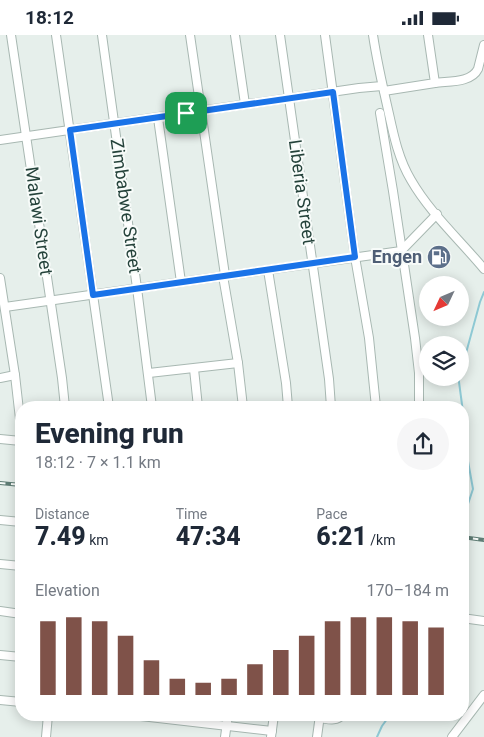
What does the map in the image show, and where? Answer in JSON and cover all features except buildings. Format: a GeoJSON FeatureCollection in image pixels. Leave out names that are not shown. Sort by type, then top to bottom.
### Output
{"type":"FeatureCollection","features":[{"type":"Feature","properties":{"kind":"street","name":"Malawi Street"},"geometry":{"type":"LineString","coordinates":[[12,35],[64,401]]}},
{"type":"Feature","properties":{"kind":"street"},"geometry":{"type":"LineString","coordinates":[[56,35],[109,401]]}},
{"type":"Feature","properties":{"kind":"street","name":"Zimbabwe Street"},"geometry":{"type":"LineString","coordinates":[[102,35],[151,401]]}},
{"type":"Feature","properties":{"kind":"street"},"geometry":{"type":"LineString","coordinates":[[190,35],[242,401]]}},
{"type":"Feature","properties":{"kind":"street"},"geometry":{"type":"LineString","coordinates":[[235,35],[245,105]]}},
{"type":"Feature","properties":{"kind":"street","name":"Liberia Street"},"geometry":{"type":"LineString","coordinates":[[280,35],[331,401]]}},
{"type":"Feature","properties":{"kind":"street"},"geometry":{"type":"LineString","coordinates":[[325,35],[355,257],[369,339],[375,401]]}},
{"type":"Feature","properties":{"kind":"street"},"geometry":{"type":"LineString","coordinates":[[373,35],[396,144],[404,165],[417,189],[484,269]]}},
{"type":"Feature","properties":{"kind":"street"},"geometry":{"type":"LineString","coordinates":[[428,35],[435,83]]}},
{"type":"Feature","properties":{"kind":"street"},"geometry":{"type":"LineString","coordinates":[[0,140],[333,92],[464,79],[477,72],[484,45]]}},
{"type":"Feature","properties":{"kind":"street"},"geometry":{"type":"LineString","coordinates":[[380,113],[418,361],[419,401]]}},
{"type":"Feature","properties":{"kind":"street"},"geometry":{"type":"LineString","coordinates":[[158,118],[181,282]]}},
{"type":"Feature","properties":{"kind":"street"},"geometry":{"type":"LineString","coordinates":[[5,307],[402,251],[437,214]]}},
{"type":"Feature","properties":{"kind":"street"},"geometry":{"type":"LineString","coordinates":[[268,269],[288,401]]}},
{"type":"Feature","properties":{"kind":"street"},"geometry":{"type":"LineString","coordinates":[[0,278],[5,307],[4,330],[15,375],[18,401]]}},
{"type":"Feature","properties":{"kind":"street"},"geometry":{"type":"LineString","coordinates":[[149,373],[238,363]]}},
{"type":"Feature","properties":{"kind":"street"},"geometry":{"type":"LineString","coordinates":[[194,369],[198,401]]}},
{"type":"Feature","properties":{"kind":"street"},"geometry":{"type":"LineString","coordinates":[[0,378],[15,375]]}},
{"type":"Feature","properties":{"kind":"street"},"geometry":{"type":"LineString","coordinates":[[0,439],[15,440]]}},
{"type":"Feature","properties":{"kind":"street"},"geometry":{"type":"LineString","coordinates":[[0,520],[15,521]]}},
{"type":"Feature","properties":{"kind":"street"},"geometry":{"type":"LineString","coordinates":[[0,564],[15,565]]}},
{"type":"Feature","properties":{"kind":"street"},"geometry":{"type":"LineString","coordinates":[[0,611],[15,613]]}},
{"type":"Feature","properties":{"kind":"street"},"geometry":{"type":"LineString","coordinates":[[469,619],[484,621]]}},
{"type":"Feature","properties":{"kind":"street"},"geometry":{"type":"LineString","coordinates":[[0,655],[15,656]]}},
{"type":"Feature","properties":{"kind":"street"},"geometry":{"type":"LineString","coordinates":[[469,715],[484,695]]}},
{"type":"Feature","properties":{"kind":"street"},"geometry":{"type":"LineString","coordinates":[[0,700],[15,701]]}},
{"type":"Feature","properties":{"kind":"street"},"geometry":{"type":"LineString","coordinates":[[46,737],[47,721]]}},
{"type":"Feature","properties":{"kind":"street"},"geometry":{"type":"LineString","coordinates":[[183,721],[272,734],[273,721]]}},
{"type":"Feature","properties":{"kind":"street"},"geometry":{"type":"LineString","coordinates":[[225,737],[227,721]]}},
{"type":"Feature","properties":{"kind":"street"},"geometry":{"type":"LineString","coordinates":[[317,737],[319,721]]}},
{"type":"Feature","properties":{"kind":"street"},"geometry":{"type":"LineString","coordinates":[[452,737],[464,721]]}},
{"type":"Feature","properties":{"kind":"waterway"},"geometry":{"type":"LineString","coordinates":[[469,342],[484,292]]}},
{"type":"Feature","properties":{"kind":"waterway"},"geometry":{"type":"LineString","coordinates":[[460,386],[462,401]]}},
{"type":"Feature","properties":{"kind":"waterway"},"geometry":{"type":"LineString","coordinates":[[469,467],[473,489],[469,501]]}},
{"type":"Feature","properties":{"kind":"waterway"},"geometry":{"type":"LineString","coordinates":[[377,737],[386,721]]}},
{"type":"Feature","properties":{"kind":"railway"},"geometry":{"type":"LineString","coordinates":[[0,483],[15,484]]}},
{"type":"Feature","properties":{"kind":"railway"},"geometry":{"type":"LineString","coordinates":[[469,538],[484,540]]}},
{"type":"Feature","properties":{"kind":"place","name":"Engen"},"geometry":{"type":"Point","coordinates":[439,257]}},
{"type":"Feature","properties":{"kind":"route"},"geometry":{"type":"LineString","coordinates":[[333,92],[355,257],[93,295],[70,130],[186,113],[333,92]]}}]}
